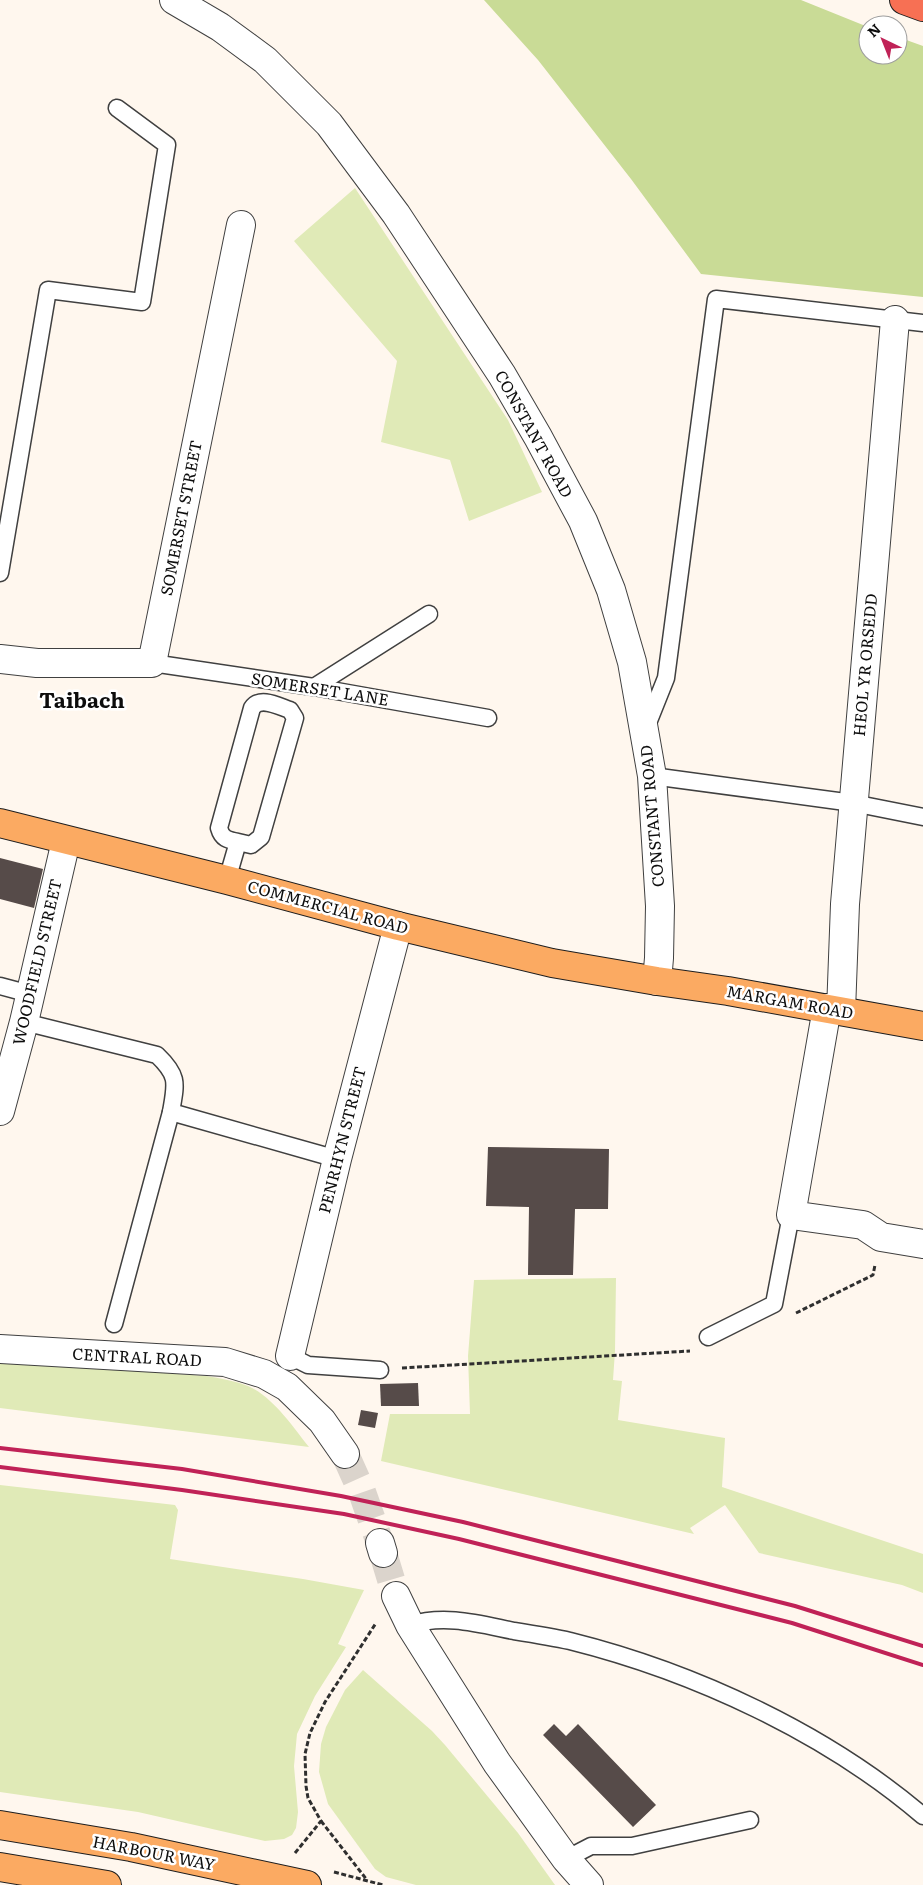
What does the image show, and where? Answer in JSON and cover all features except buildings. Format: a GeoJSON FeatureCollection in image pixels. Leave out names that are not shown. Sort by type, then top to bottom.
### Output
{"type":"FeatureCollection","features":[{"type":"Feature","properties":{"kind":"highway"},"geometry":{"type":"LineString","coordinates":[[904,0],[923,6]]}},
{"type":"Feature","properties":{"kind":"main road","name":"COMMERCIAL ROAD"},"geometry":{"type":"LineString","coordinates":[[0,824],[226,880],[398,926],[552,963],[657,981]]}},
{"type":"Feature","properties":{"kind":"main road","name":"MARGAM ROAD"},"geometry":{"type":"LineString","coordinates":[[657,981],[923,1026]]}},
{"type":"Feature","properties":{"kind":"main road","name":"HARBOUR WAY"},"geometry":{"type":"LineString","coordinates":[[0,1825],[131,1847],[307,1885]]}},
{"type":"Feature","properties":{"kind":"main road"},"geometry":{"type":"LineString","coordinates":[[0,1867],[107,1885]]}},
{"type":"Feature","properties":{"kind":"street","name":"CONSTANT ROAD"},"geometry":{"type":"LineString","coordinates":[[174,0],[220,27],[265,60],[329,124],[396,214],[502,375],[583,521],[611,590],[632,662],[645,732],[652,776],[660,906],[657,981]]}},
{"type":"Feature","properties":{"kind":"street","name":"SOMERSET STREET"},"geometry":{"type":"LineString","coordinates":[[152,663],[240,225]]}},
{"type":"Feature","properties":{"kind":"street","name":"HEOL YR ORSEDD"},"geometry":{"type":"LineString","coordinates":[[791,1215],[834,1010],[845,904],[895,320]]}},
{"type":"Feature","properties":{"kind":"street"},"geometry":{"type":"LineString","coordinates":[[0,659],[37,663],[152,663]]}},
{"type":"Feature","properties":{"kind":"street","name":"WOODFIELD STREET"},"geometry":{"type":"LineString","coordinates":[[0,1111],[4,1081],[24,1022],[66,841]]}},
{"type":"Feature","properties":{"kind":"street","name":"PENRHYN STREET"},"geometry":{"type":"LineString","coordinates":[[290,1356],[337,1159],[398,926]]}},
{"type":"Feature","properties":{"kind":"street"},"geometry":{"type":"LineString","coordinates":[[791,1215],[863,1225],[881,1237],[923,1244]]}},
{"type":"Feature","properties":{"kind":"street","name":"CENTRAL ROAD"},"geometry":{"type":"LineString","coordinates":[[0,1349],[225,1362],[272,1378],[294,1392],[331,1432],[345,1454]]}},
{"type":"Feature","properties":{"kind":"street"},"geometry":{"type":"LineString","coordinates":[[396,1596],[410,1625],[497,1763],[566,1859],[589,1885]]}},
{"type":"Feature","properties":{"kind":"lane"},"geometry":{"type":"LineString","coordinates":[[0,573],[48,290],[142,302],[167,145],[117,108]]}},
{"type":"Feature","properties":{"kind":"lane"},"geometry":{"type":"LineString","coordinates":[[645,732],[666,678],[716,299],[923,323]]}},
{"type":"Feature","properties":{"kind":"lane"},"geometry":{"type":"LineString","coordinates":[[314,687],[429,614]]}},
{"type":"Feature","properties":{"kind":"lane","name":"SOMERSET LANE"},"geometry":{"type":"LineString","coordinates":[[152,663],[314,687],[488,718]]}},
{"type":"Feature","properties":{"kind":"lane"},"geometry":{"type":"LineString","coordinates":[[260,701],[290,710],[295,718],[261,838],[251,845],[238,842],[225,839],[221,835],[219,828],[252,708],[255,703],[260,701]]}},
{"type":"Feature","properties":{"kind":"lane"},"geometry":{"type":"LineString","coordinates":[[652,776],[853,803],[923,817]]}},
{"type":"Feature","properties":{"kind":"lane"},"geometry":{"type":"LineString","coordinates":[[226,880],[238,842]]}},
{"type":"Feature","properties":{"kind":"lane"},"geometry":{"type":"LineString","coordinates":[[0,986],[30,994]]}},
{"type":"Feature","properties":{"kind":"lane"},"geometry":{"type":"LineString","coordinates":[[24,1022],[157,1054],[170,1068],[176,1084],[114,1324]]}},
{"type":"Feature","properties":{"kind":"lane"},"geometry":{"type":"LineString","coordinates":[[170,1112],[337,1159]]}},
{"type":"Feature","properties":{"kind":"lane"},"geometry":{"type":"LineString","coordinates":[[708,1337],[774,1304],[791,1215]]}},
{"type":"Feature","properties":{"kind":"lane"},"geometry":{"type":"LineString","coordinates":[[290,1356],[308,1365],[380,1370]]}},
{"type":"Feature","properties":{"kind":"lane"},"geometry":{"type":"LineString","coordinates":[[410,1625],[439,1619],[468,1622],[569,1641],[643,1662],[698,1683],[766,1714],[854,1763],[878,1779],[923,1816]]}},
{"type":"Feature","properties":{"kind":"lane"},"geometry":{"type":"LineString","coordinates":[[566,1859],[591,1846],[632,1846],[750,1820]]}},
{"type":"Feature","properties":{"kind":"path"},"geometry":{"type":"LineString","coordinates":[[793,1314],[873,1275],[881,1237]]}},
{"type":"Feature","properties":{"kind":"path"},"geometry":{"type":"LineString","coordinates":[[380,1370],[693,1350]]}},
{"type":"Feature","properties":{"kind":"path"},"geometry":{"type":"LineString","coordinates":[[368,1880],[321,1822],[308,1798],[305,1754],[310,1733],[325,1702],[367,1636],[396,1596]]}},
{"type":"Feature","properties":{"kind":"path"},"geometry":{"type":"LineString","coordinates":[[290,1855],[297,1852],[321,1822]]}},
{"type":"Feature","properties":{"kind":"green space"},"geometry":{"type":"Polygon","coordinates":[[[484,0],[801,0],[858,23],[858,65],[908,65],[908,41],[923,46],[923,297],[701,274],[631,179],[538,60],[484,0]]]}},
{"type":"Feature","properties":{"kind":"green space"},"geometry":{"type":"Polygon","coordinates":[[[355,188],[508,420],[542,492],[469,521],[450,460],[381,442],[397,361],[294,241],[355,188]]]}},
{"type":"Feature","properties":{"kind":"green space"},"geometry":{"type":"Polygon","coordinates":[[[616,1278],[613,1380],[622,1381],[618,1420],[725,1438],[722,1487],[923,1554],[923,1593],[902,1585],[759,1553],[725,1505],[690,1528],[694,1534],[381,1461],[390,1414],[470,1414],[468,1356],[474,1280],[616,1278]]]}},
{"type":"Feature","properties":{"kind":"green space"},"geometry":{"type":"Polygon","coordinates":[[[0,1361],[206,1376],[238,1383],[257,1391],[274,1405],[309,1447],[0,1408],[0,1361]]]}},
{"type":"Feature","properties":{"kind":"green space"},"geometry":{"type":"Polygon","coordinates":[[[0,1485],[175,1505],[178,1510],[170,1559],[364,1590],[338,1644],[346,1647],[315,1696],[297,1734],[294,1766],[298,1812],[296,1828],[292,1835],[284,1839],[265,1841],[138,1812],[0,1792],[0,1485]]]}},
{"type":"Feature","properties":{"kind":"green space"},"geometry":{"type":"Polygon","coordinates":[[[363,1670],[432,1731],[445,1745],[518,1833],[555,1885],[416,1885],[386,1877],[375,1869],[328,1804],[319,1772],[321,1744],[326,1727],[345,1690],[363,1670]]]}},
{"type":"Feature","properties":{"kind":"tunnel"},"geometry":{"type":"LineString","coordinates":[[345,1454],[362,1492],[380,1543]]}},
{"type":"Feature","properties":{"kind":"tunnel"},"geometry":{"type":"LineString","coordinates":[[383,1553],[396,1596]]}},
{"type":"Feature","properties":{"kind":"railway"},"geometry":{"type":"LineString","coordinates":[[0,1448],[182,1469],[341,1496],[463,1522],[795,1606],[923,1646]]}},
{"type":"Feature","properties":{"kind":"railway"},"geometry":{"type":"LineString","coordinates":[[0,1467],[182,1490],[344,1514],[459,1539],[792,1623],[923,1665]]}},
{"type":"Feature","properties":{"kind":"district","name":"Taibach"},"geometry":{"type":"Point","coordinates":[82,701]}}]}
